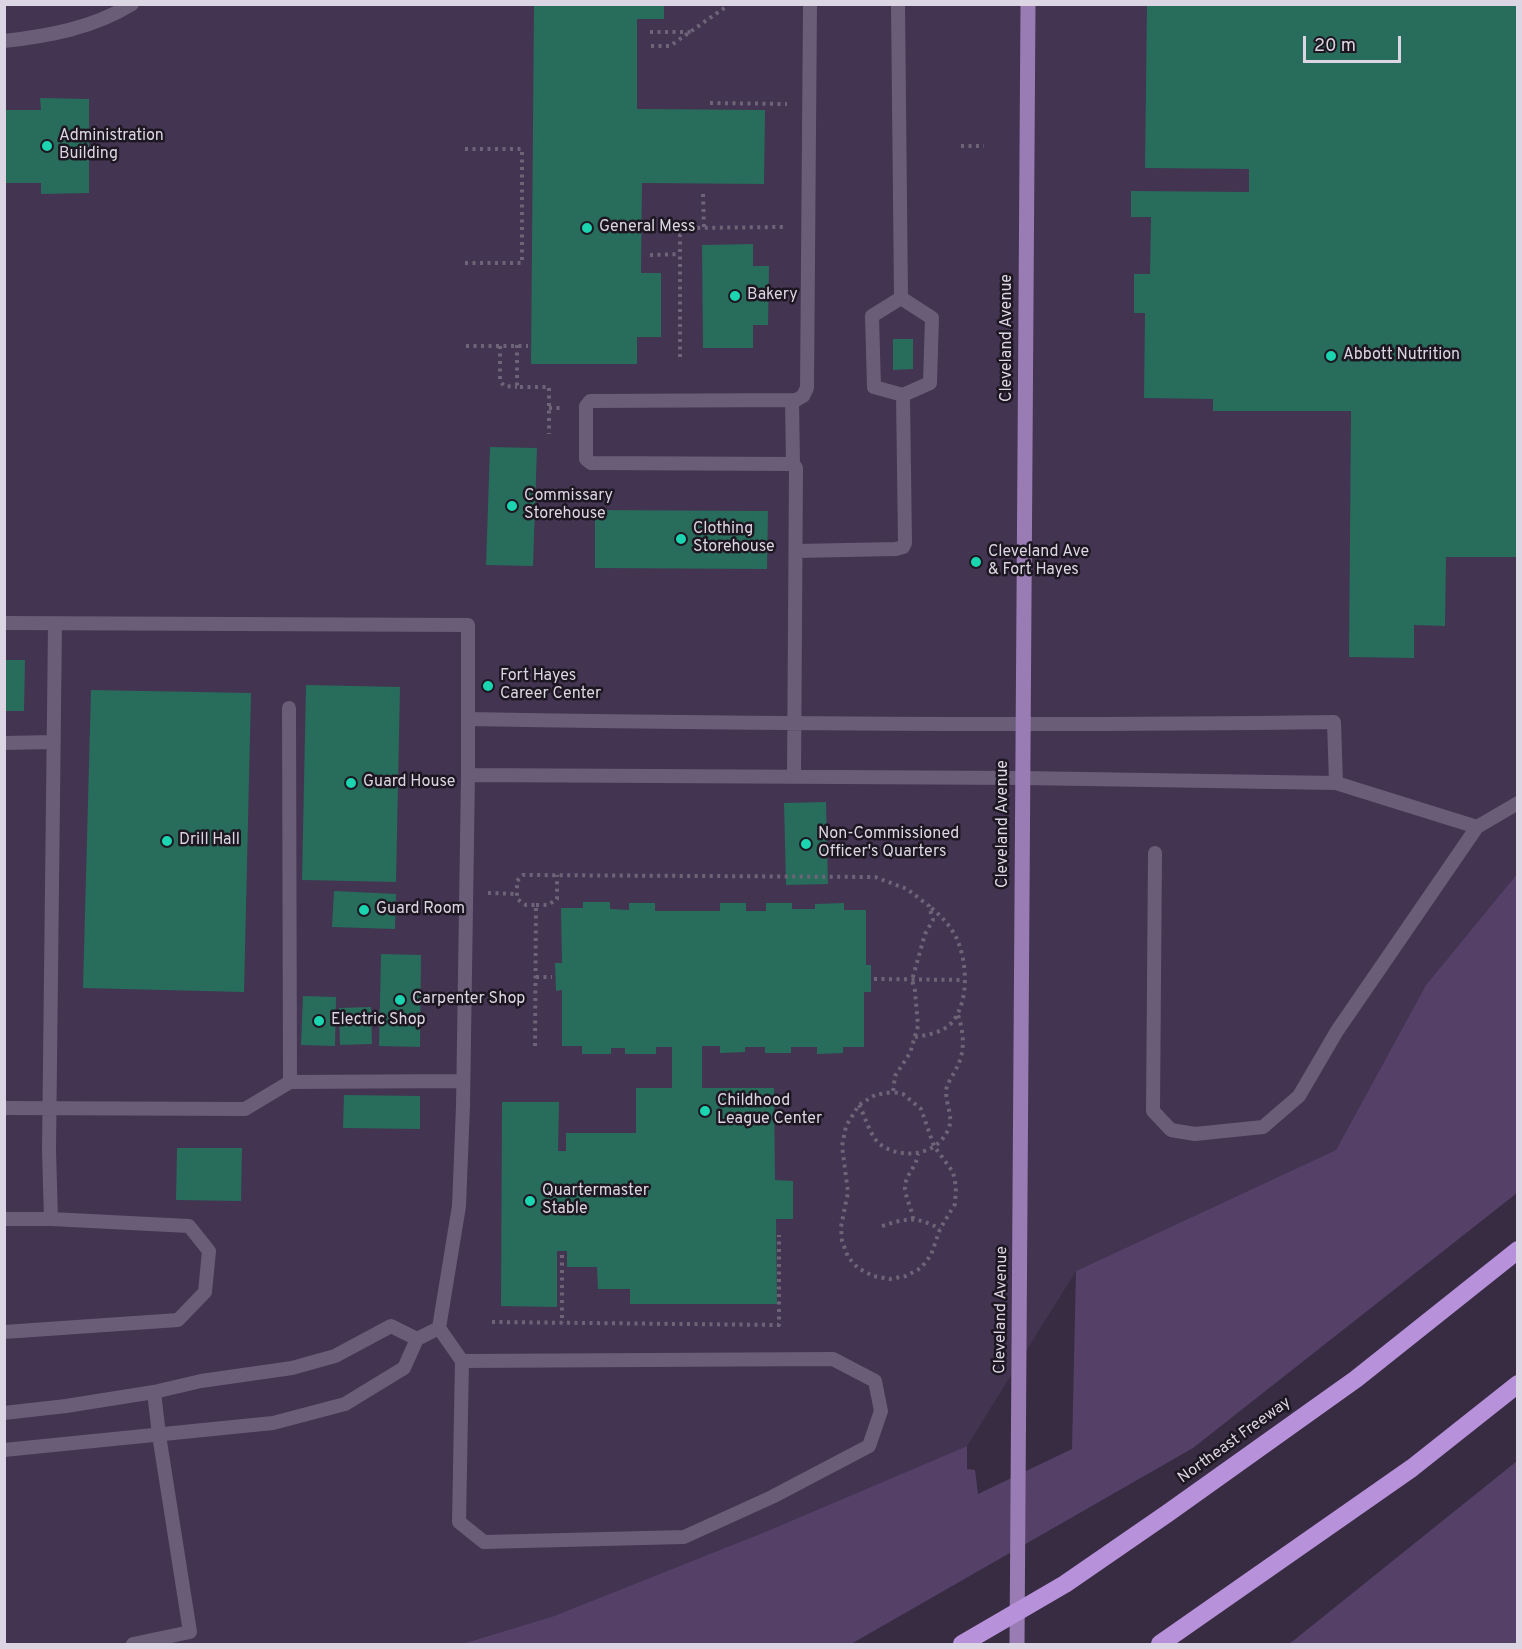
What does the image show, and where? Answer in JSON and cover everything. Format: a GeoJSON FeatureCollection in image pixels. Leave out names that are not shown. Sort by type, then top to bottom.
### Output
{"type":"FeatureCollection","features":[{"type":"Feature","properties":{"kind":"highway","name":"Northeast Freeway"},"geometry":{"type":"LineString","coordinates":[[962,1644],[1065,1584],[1168,1513],[1356,1379],[1518,1250]]}},
{"type":"Feature","properties":{"kind":"highway"},"geometry":{"type":"LineString","coordinates":[[1160,1644],[1413,1468],[1518,1384]]}},
{"type":"Feature","properties":{"kind":"main road","name":"Cleveland Avenue"},"geometry":{"type":"LineString","coordinates":[[1017,1644],[1028,4]]}},
{"type":"Feature","properties":{"kind":"lane"},"geometry":{"type":"LineString","coordinates":[[4,41],[53,35],[94,23],[132,4]]}},
{"type":"Feature","properties":{"kind":"lane"},"geometry":{"type":"LineString","coordinates":[[793,464],[591,463],[586,459],[586,406],[590,401],[796,400],[803,396],[807,388],[810,4]]}},
{"type":"Feature","properties":{"kind":"lane"},"geometry":{"type":"LineString","coordinates":[[898,4],[901,298]]}},
{"type":"Feature","properties":{"kind":"lane"},"geometry":{"type":"LineString","coordinates":[[901,298],[932,318],[930,383],[903,395],[874,387],[872,316],[901,298]]}},
{"type":"Feature","properties":{"kind":"lane"},"geometry":{"type":"LineString","coordinates":[[796,551],[903,547],[905,543],[903,395]]}},
{"type":"Feature","properties":{"kind":"lane"},"geometry":{"type":"LineString","coordinates":[[792,400],[793,464],[796,468],[794,777]]}},
{"type":"Feature","properties":{"kind":"lane"},"geometry":{"type":"LineString","coordinates":[[4,623],[468,625],[468,775],[459,1206],[439,1328],[462,1361],[459,1522],[484,1542],[684,1537],[772,1497],[869,1446],[881,1412],[875,1381],[833,1359],[462,1361]]}},
{"type":"Feature","properties":{"kind":"lane"},"geometry":{"type":"LineString","coordinates":[[51,1219],[55,624]]}},
{"type":"Feature","properties":{"kind":"lane"},"geometry":{"type":"LineString","coordinates":[[289,708],[290,1082]]}},
{"type":"Feature","properties":{"kind":"lane"},"geometry":{"type":"LineString","coordinates":[[468,719],[794,725],[1334,722],[1336,783]]}},
{"type":"Feature","properties":{"kind":"lane"},"geometry":{"type":"LineString","coordinates":[[4,743],[53,742]]}},
{"type":"Feature","properties":{"kind":"lane"},"geometry":{"type":"LineString","coordinates":[[468,775],[1022,778],[1336,783],[1477,827]]}},
{"type":"Feature","properties":{"kind":"lane"},"geometry":{"type":"LineString","coordinates":[[1155,853],[1153,1111],[1171,1130],[1194,1134],[1263,1126],[1299,1096],[1337,1031],[1477,827],[1518,803]]}},
{"type":"Feature","properties":{"kind":"lane"},"geometry":{"type":"LineString","coordinates":[[4,1108],[245,1109],[290,1082],[463,1081]]}},
{"type":"Feature","properties":{"kind":"lane"},"geometry":{"type":"LineString","coordinates":[[4,1219],[189,1226],[209,1251],[205,1292],[178,1320],[4,1332]]}},
{"type":"Feature","properties":{"kind":"lane"},"geometry":{"type":"LineString","coordinates":[[4,1413],[66,1406],[154,1392],[201,1381],[292,1368],[335,1356],[392,1326],[417,1339]]}},
{"type":"Feature","properties":{"kind":"lane"},"geometry":{"type":"LineString","coordinates":[[4,1450],[273,1423],[345,1404],[404,1368],[417,1339],[439,1328]]}},
{"type":"Feature","properties":{"kind":"lane"},"geometry":{"type":"LineString","coordinates":[[133,1644],[190,1632],[154,1392]]}},
{"type":"Feature","properties":{"kind":"path"},"geometry":{"type":"LineString","coordinates":[[651,46],[670,46],[727,6]]}},
{"type":"Feature","properties":{"kind":"path"},"geometry":{"type":"LineString","coordinates":[[650,32],[692,32]]}},
{"type":"Feature","properties":{"kind":"path"},"geometry":{"type":"LineString","coordinates":[[710,103],[789,104]]}},
{"type":"Feature","properties":{"kind":"path"},"geometry":{"type":"LineString","coordinates":[[961,146],[984,146]]}},
{"type":"Feature","properties":{"kind":"path"},"geometry":{"type":"LineString","coordinates":[[465,149],[522,149],[522,263],[465,263]]}},
{"type":"Feature","properties":{"kind":"path"},"geometry":{"type":"LineString","coordinates":[[703,194],[704,228]]}},
{"type":"Feature","properties":{"kind":"path"},"geometry":{"type":"LineString","coordinates":[[680,357],[680,235],[686,228],[790,227]]}},
{"type":"Feature","properties":{"kind":"path"},"geometry":{"type":"LineString","coordinates":[[650,255],[680,254]]}},
{"type":"Feature","properties":{"kind":"path"},"geometry":{"type":"LineString","coordinates":[[517,345],[517,387]]}},
{"type":"Feature","properties":{"kind":"path"},"geometry":{"type":"LineString","coordinates":[[466,346],[528,346]]}},
{"type":"Feature","properties":{"kind":"path"},"geometry":{"type":"LineString","coordinates":[[500,346],[500,381],[504,386],[549,387],[549,434]]}},
{"type":"Feature","properties":{"kind":"path"},"geometry":{"type":"LineString","coordinates":[[557,875],[557,899],[548,905],[526,905],[517,899],[517,881],[523,875],[557,875],[875,877],[907,889],[946,920],[956,936],[964,969],[964,989],[953,1021],[943,1029],[927,1035],[915,1036]]}},
{"type":"Feature","properties":{"kind":"path"},"geometry":{"type":"LineString","coordinates":[[535,1046],[536,905]]}},
{"type":"Feature","properties":{"kind":"path"},"geometry":{"type":"LineString","coordinates":[[893,1092],[895,1076],[910,1053],[918,1026],[912,980],[925,934],[933,920],[929,906]]}},
{"type":"Feature","properties":{"kind":"path"},"geometry":{"type":"LineString","coordinates":[[536,977],[552,977]]}},
{"type":"Feature","properties":{"kind":"path"},"geometry":{"type":"LineString","coordinates":[[874,979],[964,980]]}},
{"type":"Feature","properties":{"kind":"path"},"geometry":{"type":"LineString","coordinates":[[859,1105],[873,1136],[881,1145],[897,1152],[922,1154],[942,1140],[949,1129],[951,1120],[946,1096],[948,1085],[962,1057],[963,1040],[957,1012]]}},
{"type":"Feature","properties":{"kind":"path"},"geometry":{"type":"LineString","coordinates":[[893,1092],[903,1094],[921,1108],[934,1146],[952,1172],[956,1187],[955,1204],[940,1229],[931,1256],[921,1268],[906,1276],[890,1279],[873,1276],[858,1268],[848,1257],[842,1241],[841,1227],[848,1192],[842,1146],[846,1126],[859,1105],[875,1095],[893,1092]]}},
{"type":"Feature","properties":{"kind":"path"},"geometry":{"type":"LineString","coordinates":[[913,1219],[911,1206],[905,1193],[905,1184],[916,1164],[918,1154]]}},
{"type":"Feature","properties":{"kind":"path"},"geometry":{"type":"LineString","coordinates":[[882,1226],[900,1220],[913,1219],[921,1220],[940,1229]]}},
{"type":"Feature","properties":{"kind":"path"},"geometry":{"type":"LineString","coordinates":[[492,1323],[778,1325],[779,1235]]}},
{"type":"Feature","properties":{"kind":"path"},"geometry":{"type":"LineString","coordinates":[[562,1255],[562,1323]]}},
{"type":"Feature","properties":{"kind":"shaded area","name":"Fort Hayes Career Center"},"geometry":{"type":"Polygon","coordinates":[[[5,5],[1517,5],[1517,874],[1426,985],[1336,1150],[1076,1271],[967,1446],[765,1532],[554,1616],[462,1644],[5,1644],[5,5]]]}},
{"type":"Feature","properties":{"kind":"shaded area"},"geometry":{"type":"Polygon","coordinates":[[[1517,874],[1517,1193],[1193,1448],[851,1644],[462,1644],[554,1616],[765,1532],[967,1446],[967,1469],[975,1470],[978,1494],[1072,1449],[1076,1271],[1336,1150],[1426,985],[1517,874]]]}},
{"type":"Feature","properties":{"kind":"shaded area"},"geometry":{"type":"Polygon","coordinates":[[[1517,1461],[1517,1644],[1288,1644],[1293,1641],[1517,1461]]]}},
{"type":"Feature","properties":{"kind":"building","name":"General Mess"},"geometry":{"type":"Polygon","coordinates":[[[534,4],[664,4],[664,19],[637,19],[637,109],[765,110],[764,184],[642,183],[641,273],[661,273],[661,337],[637,337],[637,364],[531,364],[534,4]]]}},
{"type":"Feature","properties":{"kind":"building","name":"Abbott Nutrition"},"geometry":{"type":"Polygon","coordinates":[[[1147,4],[1518,4],[1518,557],[1446,557],[1445,626],[1414,625],[1414,658],[1349,657],[1351,411],[1213,411],[1213,399],[1144,398],[1145,313],[1134,313],[1134,274],[1150,274],[1151,217],[1131,217],[1131,191],[1249,192],[1249,169],[1145,168],[1147,4]]]}},
{"type":"Feature","properties":{"kind":"building","name":"Administration Building"},"geometry":{"type":"Polygon","coordinates":[[[40,98],[89,99],[89,193],[41,194],[41,183],[4,183],[4,110],[41,110],[40,98]]]}},
{"type":"Feature","properties":{"kind":"building","name":"Bakery"},"geometry":{"type":"Polygon","coordinates":[[[753,244],[753,266],[769,266],[768,325],[753,325],[753,348],[703,348],[702,245],[753,244]]]}},
{"type":"Feature","properties":{"kind":"building"},"geometry":{"type":"Polygon","coordinates":[[[893,339],[913,339],[913,369],[893,370],[893,339]]]}},
{"type":"Feature","properties":{"kind":"building","name":"Commissary Storehouse"},"geometry":{"type":"Polygon","coordinates":[[[490,447],[537,448],[533,566],[486,565],[490,447]]]}},
{"type":"Feature","properties":{"kind":"building","name":"Clothing Storehouse"},"geometry":{"type":"Polygon","coordinates":[[[595,510],[768,511],[767,569],[595,568],[595,510]]]}},
{"type":"Feature","properties":{"kind":"building"},"geometry":{"type":"Polygon","coordinates":[[[4,660],[25,660],[24,711],[4,711],[4,660]]]}},
{"type":"Feature","properties":{"kind":"building","name":"Guard House"},"geometry":{"type":"Polygon","coordinates":[[[306,685],[400,687],[396,882],[302,880],[306,685]]]}},
{"type":"Feature","properties":{"kind":"building","name":"Drill Hall"},"geometry":{"type":"Polygon","coordinates":[[[91,690],[251,693],[244,992],[83,988],[91,690]]]}},
{"type":"Feature","properties":{"kind":"building","name":"Non-Commissioned Officer's Quarters"},"geometry":{"type":"Polygon","coordinates":[[[826,802],[828,884],[786,885],[784,803],[826,802]]]}},
{"type":"Feature","properties":{"kind":"building","name":"Guard Room"},"geometry":{"type":"Polygon","coordinates":[[[334,891],[396,894],[395,929],[332,927],[334,891]]]}},
{"type":"Feature","properties":{"kind":"building","name":"Childhood League Center"},"geometry":{"type":"Polygon","coordinates":[[[583,902],[610,902],[610,909],[629,910],[629,903],[655,903],[655,911],[720,911],[720,903],[746,903],[746,911],[766,911],[766,903],[792,903],[792,909],[815,909],[815,904],[844,903],[844,910],[866,910],[866,965],[871,965],[871,992],[864,992],[864,1047],[843,1047],[843,1053],[817,1054],[817,1047],[791,1047],[791,1053],[765,1053],[765,1047],[745,1047],[745,1052],[720,1053],[720,1046],[702,1046],[702,1088],[774,1088],[775,1180],[793,1181],[793,1219],[776,1219],[777,1304],[630,1304],[630,1289],[598,1289],[597,1267],[567,1267],[567,1251],[557,1251],[557,1307],[501,1306],[502,1102],[559,1102],[558,1151],[566,1151],[566,1133],[636,1133],[636,1088],[672,1088],[672,1047],[656,1047],[656,1054],[625,1054],[625,1048],[611,1048],[611,1054],[582,1054],[582,1046],[562,1046],[562,990],[556,991],[555,963],[562,963],[561,908],[583,908],[583,902]]]}},
{"type":"Feature","properties":{"kind":"building","name":"Carpenter Shop"},"geometry":{"type":"Polygon","coordinates":[[[381,954],[421,955],[420,1047],[379,1046],[381,954]]]}},
{"type":"Feature","properties":{"kind":"building","name":"Electric Shop"},"geometry":{"type":"Polygon","coordinates":[[[303,996],[336,997],[335,1046],[301,1045],[303,996]]]}},
{"type":"Feature","properties":{"kind":"building"},"geometry":{"type":"Polygon","coordinates":[[[371,1007],[372,1044],[340,1045],[339,1008],[371,1007]]]}},
{"type":"Feature","properties":{"kind":"building"},"geometry":{"type":"Polygon","coordinates":[[[344,1095],[420,1096],[420,1129],[343,1128],[344,1095]]]}},
{"type":"Feature","properties":{"kind":"building"},"geometry":{"type":"Polygon","coordinates":[[[177,1148],[242,1148],[241,1201],[176,1200],[177,1148]]]}},
{"type":"Feature","properties":{"kind":"place","name":"Administration Building"},"geometry":{"type":"Point","coordinates":[47,146]}},
{"type":"Feature","properties":{"kind":"place","name":"General Mess"},"geometry":{"type":"Point","coordinates":[587,228]}},
{"type":"Feature","properties":{"kind":"place","name":"Bakery"},"geometry":{"type":"Point","coordinates":[735,296]}},
{"type":"Feature","properties":{"kind":"place","name":"Abbott Nutrition"},"geometry":{"type":"Point","coordinates":[1331,356]}},
{"type":"Feature","properties":{"kind":"place","name":"Commissary Storehouse"},"geometry":{"type":"Point","coordinates":[512,506]}},
{"type":"Feature","properties":{"kind":"place","name":"Clothing Storehouse"},"geometry":{"type":"Point","coordinates":[681,539]}},
{"type":"Feature","properties":{"kind":"place","name":"Cleveland Ave & Fort Hayes"},"geometry":{"type":"Point","coordinates":[976,562]}},
{"type":"Feature","properties":{"kind":"place","name":"Fort Hayes Career Center"},"geometry":{"type":"Point","coordinates":[488,686]}},
{"type":"Feature","properties":{"kind":"place","name":"Guard House"},"geometry":{"type":"Point","coordinates":[351,783]}},
{"type":"Feature","properties":{"kind":"place","name":"Drill Hall"},"geometry":{"type":"Point","coordinates":[167,841]}},
{"type":"Feature","properties":{"kind":"place","name":"Non-Commissioned Officer's Quarters"},"geometry":{"type":"Point","coordinates":[806,844]}},
{"type":"Feature","properties":{"kind":"place","name":"Guard Room"},"geometry":{"type":"Point","coordinates":[364,910]}},
{"type":"Feature","properties":{"kind":"place","name":"Carpenter Shop"},"geometry":{"type":"Point","coordinates":[400,1000]}},
{"type":"Feature","properties":{"kind":"place","name":"Electric Shop"},"geometry":{"type":"Point","coordinates":[319,1021]}},
{"type":"Feature","properties":{"kind":"place","name":"Childhood League Center"},"geometry":{"type":"Point","coordinates":[705,1111]}},
{"type":"Feature","properties":{"kind":"place","name":"Quartermaster Stable"},"geometry":{"type":"Point","coordinates":[530,1201]}}]}
